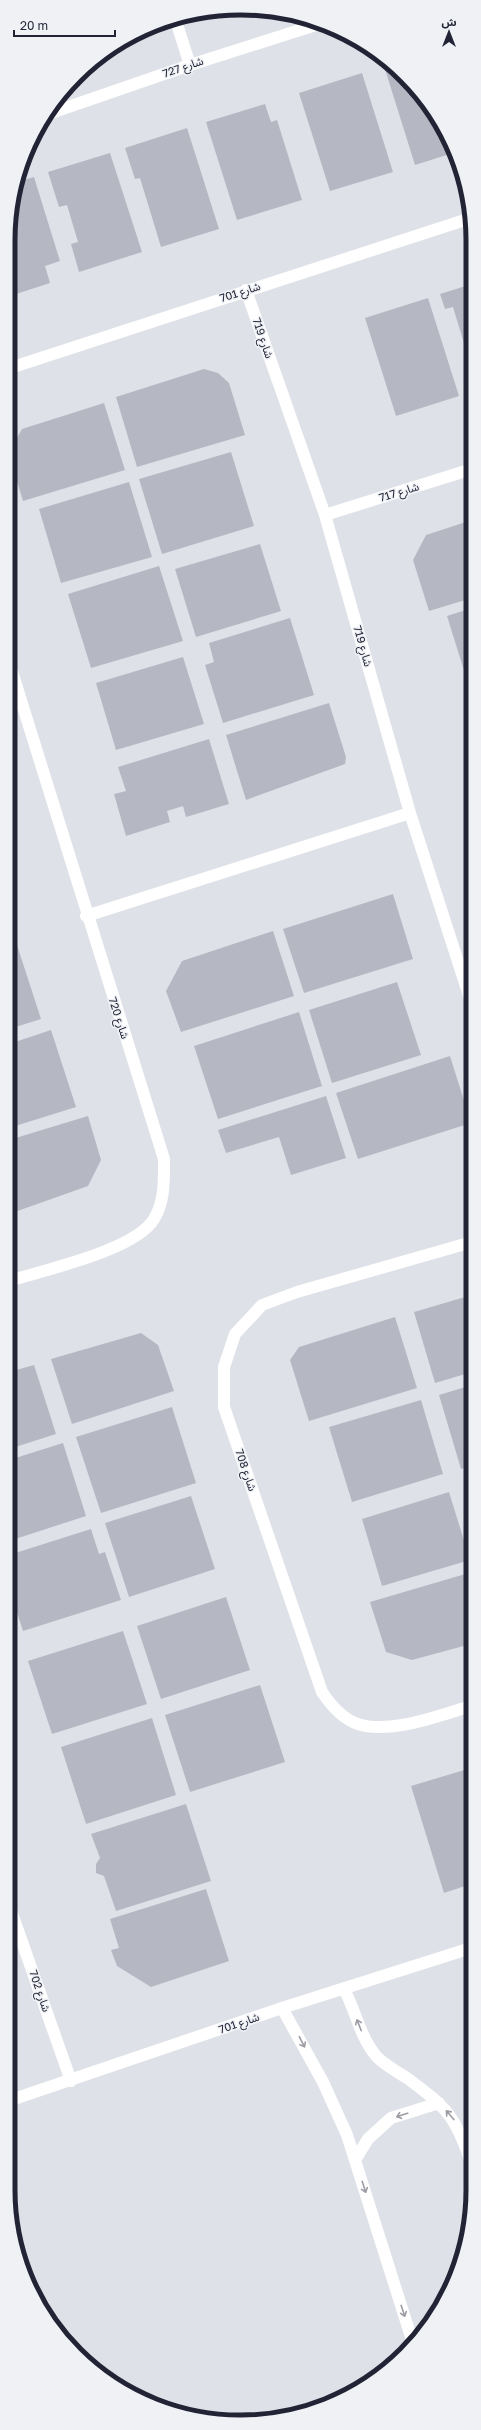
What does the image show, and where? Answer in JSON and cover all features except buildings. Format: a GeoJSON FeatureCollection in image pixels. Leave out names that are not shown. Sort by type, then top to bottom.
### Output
{"type":"FeatureCollection","features":[{"type":"Feature","properties":{"kind":"street"},"geometry":{"type":"LineString","coordinates":[[177,24],[190,64]]}},
{"type":"Feature","properties":{"kind":"street","name":"شارع 727"},"geometry":{"type":"LineString","coordinates":[[56,111],[190,64],[311,26]]}},
{"type":"Feature","properties":{"kind":"street","name":"شارع 701"},"geometry":{"type":"LineString","coordinates":[[15,366],[465,220]]}},
{"type":"Feature","properties":{"kind":"street","name":"شارع 719"},"geometry":{"type":"LineString","coordinates":[[246,290],[325,515],[410,813],[466,986]]}},
{"type":"Feature","properties":{"kind":"street","name":"شارع 717"},"geometry":{"type":"LineString","coordinates":[[325,515],[466,471]]}},
{"type":"Feature","properties":{"kind":"street","name":"شارع 720"},"geometry":{"type":"LineString","coordinates":[[15,682],[86,916],[164,1159],[163,1194],[154,1220],[135,1237],[108,1250],[15,1279]]}},
{"type":"Feature","properties":{"kind":"street"},"geometry":{"type":"LineString","coordinates":[[86,916],[410,813]]}},
{"type":"Feature","properties":{"kind":"street","name":"شارع 708"},"geometry":{"type":"LineString","coordinates":[[466,1244],[297,1292],[262,1305],[235,1334],[224,1367],[224,1407],[322,1692],[330,1705],[355,1723],[380,1727],[420,1720],[466,1707]]}},
{"type":"Feature","properties":{"kind":"street","name":"شارع 702"},"geometry":{"type":"LineString","coordinates":[[15,1922],[71,2081]]}},
{"type":"Feature","properties":{"kind":"street","name":"شارع 701"},"geometry":{"type":"LineString","coordinates":[[15,2099],[282,2008],[466,1950]]}},
{"type":"Feature","properties":{"kind":"street"},"geometry":{"type":"LineString","coordinates":[[344,1989],[351,2002],[359,2025],[377,2057],[439,2102],[455,2121],[466,2150]]}},
{"type":"Feature","properties":{"kind":"street"},"geometry":{"type":"LineString","coordinates":[[282,2008],[323,2082],[347,2135],[411,2337]]}},
{"type":"Feature","properties":{"kind":"street"},"geometry":{"type":"LineString","coordinates":[[355,2160],[368,2140],[391,2118],[439,2102]]}}]}
